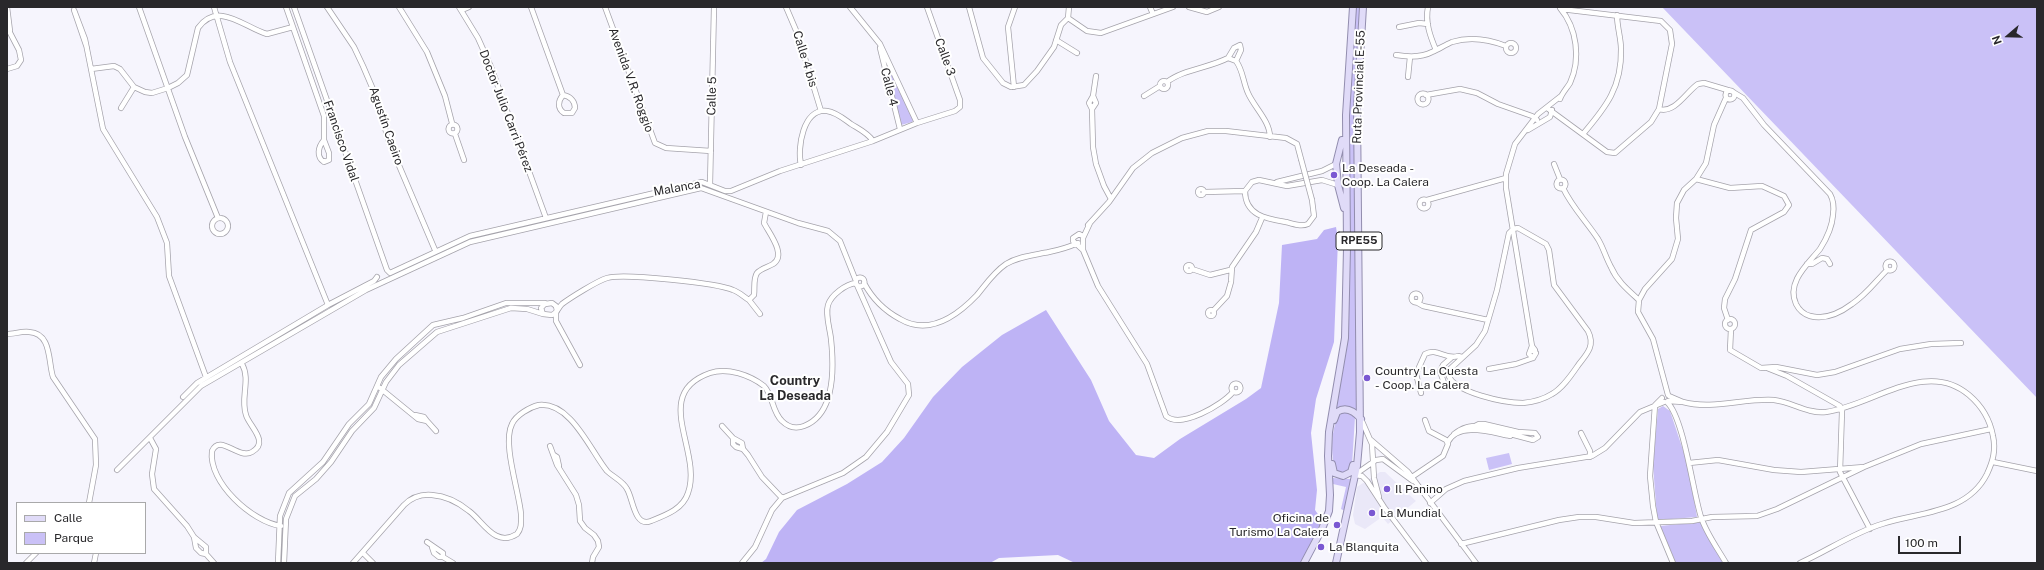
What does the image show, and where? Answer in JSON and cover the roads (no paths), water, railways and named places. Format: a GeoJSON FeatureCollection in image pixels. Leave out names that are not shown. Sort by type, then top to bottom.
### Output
{"type":"FeatureCollection","features":[{"type":"Feature","properties":{"kind":"main road","name":"Ruta Provincial E-55"},"geometry":{"type":"LineString","coordinates":[[1304,563],[1322,530],[1328,510],[1330,495],[1328,464],[1329,432],[1344,354],[1347,276],[1347,82],[1353,7]]}},
{"type":"Feature","properties":{"kind":"main road","name":"Ruta Provincial E-55"},"geometry":{"type":"LineString","coordinates":[[1355,476],[1361,419],[1357,101],[1363,7]]}},
{"type":"Feature","properties":{"kind":"main road","name":"RPE55"},"geometry":{"type":"LineString","coordinates":[[1347,82],[1343,99],[1342,148],[1336,164],[1338,185],[1344,204],[1344,254],[1347,276]]}},
{"type":"Feature","properties":{"kind":"main road"},"geometry":{"type":"LineString","coordinates":[[1329,432],[1333,426],[1336,414],[1341,410],[1354,411],[1361,419]]}},
{"type":"Feature","properties":{"kind":"main road","name":"RPE55"},"geometry":{"type":"LineString","coordinates":[[1328,456],[1334,473],[1343,476],[1351,472],[1358,457]]}},
{"type":"Feature","properties":{"kind":"main road"},"geometry":{"type":"LineString","coordinates":[[1343,476],[1355,476]]}},
{"type":"Feature","properties":{"kind":"main road","name":"RPE55"},"geometry":{"type":"LineString","coordinates":[[1336,563],[1355,476]]}},
{"type":"Feature","properties":{"kind":"street"},"geometry":{"type":"LineString","coordinates":[[7,7],[10,33]]}},
{"type":"Feature","properties":{"kind":"street"},"geometry":{"type":"LineString","coordinates":[[139,7],[168,88],[218,218]]}},
{"type":"Feature","properties":{"kind":"street"},"geometry":{"type":"LineString","coordinates":[[214,7],[230,62],[328,306]]}},
{"type":"Feature","properties":{"kind":"street"},"geometry":{"type":"LineString","coordinates":[[286,7],[324,116],[324,140]]}},
{"type":"Feature","properties":{"kind":"street","name":"Francisco Vidal"},"geometry":{"type":"LineString","coordinates":[[294,7],[387,270],[390,273]]}},
{"type":"Feature","properties":{"kind":"street","name":"Agustín Caeiro"},"geometry":{"type":"LineString","coordinates":[[327,7],[354,47],[368,76],[389,142],[435,250]]}},
{"type":"Feature","properties":{"kind":"street"},"geometry":{"type":"LineString","coordinates":[[399,7],[427,52],[445,96],[452,123],[457,128],[455,134],[464,160]]}},
{"type":"Feature","properties":{"kind":"street"},"geometry":{"type":"LineString","coordinates":[[460,9],[469,7]]}},
{"type":"Feature","properties":{"kind":"street"},"geometry":{"type":"LineString","coordinates":[[531,7],[563,96]]}},
{"type":"Feature","properties":{"kind":"street","name":"Avenida V.R. Roggio"},"geometry":{"type":"LineString","coordinates":[[605,7],[655,143],[666,148],[711,151]]}},
{"type":"Feature","properties":{"kind":"street","name":"Calle 5"},"geometry":{"type":"LineString","coordinates":[[710,185],[714,7]]}},
{"type":"Feature","properties":{"kind":"street","name":"Calle 4 bis"},"geometry":{"type":"LineString","coordinates":[[786,7],[798,35],[821,111]]}},
{"type":"Feature","properties":{"kind":"street","name":"Calle 4"},"geometry":{"type":"LineString","coordinates":[[850,7],[880,44],[917,123]]}},
{"type":"Feature","properties":{"kind":"street","name":"Calle 3"},"geometry":{"type":"LineString","coordinates":[[927,7],[960,100],[960,107]]}},
{"type":"Feature","properties":{"kind":"street"},"geometry":{"type":"LineString","coordinates":[[969,7],[983,58],[1005,85],[1014,88],[1026,82],[1054,47],[1061,25],[1068,18],[1069,7]]}},
{"type":"Feature","properties":{"kind":"street"},"geometry":{"type":"LineString","coordinates":[[1014,88],[1008,23],[1015,7]]}},
{"type":"Feature","properties":{"kind":"street"},"geometry":{"type":"LineString","coordinates":[[1150,7],[1153,14]]}},
{"type":"Feature","properties":{"kind":"street"},"geometry":{"type":"LineString","coordinates":[[1068,18],[1082,28],[1098,33],[1118,28],[1173,7]]}},
{"type":"Feature","properties":{"kind":"street"},"geometry":{"type":"LineString","coordinates":[[1189,7],[1210,12],[1219,7]]}},
{"type":"Feature","properties":{"kind":"street"},"geometry":{"type":"LineString","coordinates":[[1428,7],[1428,24],[1430,35],[1436,50]]}},
{"type":"Feature","properties":{"kind":"street"},"geometry":{"type":"LineString","coordinates":[[74,8],[87,48],[104,132],[156,214],[167,243],[169,276],[206,377]]}},
{"type":"Feature","properties":{"kind":"street"},"geometry":{"type":"LineString","coordinates":[[1527,130],[1550,117],[1552,112],[1553,107],[1572,77],[1576,52],[1572,29],[1560,8],[1576,8],[1657,20],[1666,24],[1670,30],[1672,48],[1659,110],[1651,122],[1615,153],[1610,153],[1552,112],[1547,108]]}},
{"type":"Feature","properties":{"kind":"street","name":"Doctor Julio Carri Pérez"},"geometry":{"type":"LineString","coordinates":[[460,9],[478,38],[491,68],[546,218]]}},
{"type":"Feature","properties":{"kind":"street"},"geometry":{"type":"LineString","coordinates":[[91,70],[114,66],[120,68],[134,87],[142,92],[150,93],[168,88],[186,77],[198,28],[203,21],[216,14],[234,16],[267,34],[293,27]]}},
{"type":"Feature","properties":{"kind":"street"},"geometry":{"type":"LineString","coordinates":[[1583,134],[1607,106],[1619,78],[1622,48],[1617,15]]}},
{"type":"Feature","properties":{"kind":"street"},"geometry":{"type":"LineString","coordinates":[[1399,27],[1419,23],[1428,24]]}},
{"type":"Feature","properties":{"kind":"street"},"geometry":{"type":"LineString","coordinates":[[7,27],[19,50],[21,60],[17,66],[7,69]]}},
{"type":"Feature","properties":{"kind":"street"},"geometry":{"type":"LineString","coordinates":[[1396,55],[1410,57],[1425,55],[1453,42],[1470,39],[1486,40],[1506,46]]}},
{"type":"Feature","properties":{"kind":"street"},"geometry":{"type":"LineString","coordinates":[[1056,40],[1077,53]]}},
{"type":"Feature","properties":{"kind":"street","name":"Calle 4"},"geometry":{"type":"LineString","coordinates":[[880,44],[900,129]]}},
{"type":"Feature","properties":{"kind":"street"},"geometry":{"type":"LineString","coordinates":[[1144,96],[1160,86],[1162,88],[1166,88],[1167,82],[1177,76],[1213,66],[1228,58],[1234,48],[1240,45],[1241,50],[1236,61]]}},
{"type":"Feature","properties":{"kind":"street"},"geometry":{"type":"LineString","coordinates":[[1408,77],[1410,57]]}},
{"type":"Feature","properties":{"kind":"street"},"geometry":{"type":"LineString","coordinates":[[1228,58],[1236,61],[1241,68],[1247,91],[1267,126],[1270,137]]}},
{"type":"Feature","properties":{"kind":"street"},"geometry":{"type":"LineString","coordinates":[[1096,76],[1093,96],[1096,103],[1092,110],[1094,159],[1104,186],[1111,199]]}},
{"type":"Feature","properties":{"kind":"street"},"geometry":{"type":"LineString","coordinates":[[1659,110],[1666,110],[1673,107],[1698,84],[1704,83],[1732,91],[1744,100],[1764,126],[1832,197],[1834,213],[1830,228],[1823,243],[1797,279],[1794,296],[1800,310],[1808,315],[1816,317],[1830,316],[1844,310],[1860,299],[1887,270]]}},
{"type":"Feature","properties":{"kind":"street"},"geometry":{"type":"LineString","coordinates":[[121,108],[134,87]]}},
{"type":"Feature","properties":{"kind":"street"},"geometry":{"type":"LineString","coordinates":[[1723,89],[1729,98]]}},
{"type":"Feature","properties":{"kind":"street"},"geometry":{"type":"LineString","coordinates":[[1428,96],[1454,90],[1471,91],[1481,94],[1498,104],[1536,118],[1538,121],[1542,121]]}},
{"type":"Feature","properties":{"kind":"street"},"geometry":{"type":"LineString","coordinates":[[1726,563],[1701,519],[1689,464],[1672,408],[1666,399],[1653,339],[1638,312],[1639,300],[1645,289],[1672,259],[1678,239],[1676,218],[1677,203],[1684,190],[1696,179],[1706,163],[1714,125],[1722,108],[1729,98],[1735,95],[1732,91]]}},
{"type":"Feature","properties":{"kind":"street"},"geometry":{"type":"LineString","coordinates":[[1729,98],[1726,92],[1732,91]]}},
{"type":"Feature","properties":{"kind":"street"},"geometry":{"type":"LineString","coordinates":[[1489,369],[1525,361],[1531,357],[1532,349],[1506,178],[1515,144],[1540,112],[1561,96]]}},
{"type":"Feature","properties":{"kind":"street"},"geometry":{"type":"LineString","coordinates":[[1729,98],[1741,98],[1744,100]]}},
{"type":"Feature","properties":{"kind":"street","name":"Malanca"},"geometry":{"type":"LineString","coordinates":[[390,273],[435,250],[470,236],[700,182],[728,191],[873,141],[900,129],[955,111],[960,107]]}},
{"type":"Feature","properties":{"kind":"street"},"geometry":{"type":"LineString","coordinates":[[801,165],[799,147],[802,135],[811,117],[821,111],[827,111],[837,115],[869,136],[873,141]]}},
{"type":"Feature","properties":{"kind":"street"},"geometry":{"type":"LineString","coordinates":[[1061,248],[1090,223],[1111,199],[1125,177],[1138,163],[1161,148],[1182,138],[1200,132],[1216,131],[1294,141],[1298,147],[1301,159],[1312,200],[1314,216],[1306,225],[1300,226],[1262,218],[1249,205],[1245,192],[1249,184],[1255,180],[1296,186],[1322,180],[1338,185]]}},
{"type":"Feature","properties":{"kind":"street"},"geometry":{"type":"LineString","coordinates":[[1272,182],[1285,182],[1327,170],[1336,164]]}},
{"type":"Feature","properties":{"kind":"street"},"geometry":{"type":"LineString","coordinates":[[1554,164],[1560,179],[1557,184],[1558,187],[1563,188],[1572,206],[1581,214],[1586,224],[1598,239],[1618,280],[1639,300]]}},
{"type":"Feature","properties":{"kind":"street"},"geometry":{"type":"LineString","coordinates":[[1295,178],[1292,183],[1296,186]]}},
{"type":"Feature","properties":{"kind":"street"},"geometry":{"type":"LineString","coordinates":[[1429,201],[1474,186],[1506,178]]}},
{"type":"Feature","properties":{"kind":"street"},"geometry":{"type":"LineString","coordinates":[[1696,179],[1730,188],[1760,185],[1784,196],[1789,202],[1788,208],[1784,212],[1751,230],[1735,278],[1725,299],[1724,308],[1728,320],[1734,322],[1734,327],[1731,329],[1730,350],[1757,366],[1767,368],[1787,376],[1838,404],[1842,409],[1840,468],[1842,478],[1870,529]]}},
{"type":"Feature","properties":{"kind":"street"},"geometry":{"type":"LineString","coordinates":[[117,470],[198,388],[242,364],[366,290],[470,242],[698,188],[706,189],[798,223],[828,231],[840,241],[859,284]]}},
{"type":"Feature","properties":{"kind":"street"},"geometry":{"type":"LineString","coordinates":[[1204,192],[1245,192]]}},
{"type":"Feature","properties":{"kind":"street"},"geometry":{"type":"LineString","coordinates":[[749,300],[754,295],[755,278],[757,272],[775,262],[778,256],[776,244],[764,223],[766,212]]}},
{"type":"Feature","properties":{"kind":"street"},"geometry":{"type":"LineString","coordinates":[[1213,311],[1227,296],[1231,282],[1230,270],[1237,257],[1259,227],[1262,218]]}},
{"type":"Feature","properties":{"kind":"street"},"geometry":{"type":"LineString","coordinates":[[353,563],[404,505],[411,499],[422,495],[437,496],[452,500],[470,512],[481,525],[497,535],[506,538],[517,534],[521,526],[520,508],[508,435],[514,420],[539,405],[558,409],[570,418],[607,470],[627,488],[635,511],[640,520],[644,522],[651,521],[680,508],[690,488],[689,455],[680,410],[681,400],[686,389],[710,373],[722,370],[735,372],[764,386],[776,414],[786,425],[794,428],[814,421],[822,414],[827,404],[831,385],[832,352],[828,314],[829,304],[836,294],[852,284],[859,284],[869,290],[884,308],[895,317],[909,323],[929,325],[949,318],[964,308],[995,273],[1006,264],[1024,257],[1077,244],[1083,238],[1090,223]]}},
{"type":"Feature","properties":{"kind":"street"},"geometry":{"type":"LineString","coordinates":[[1518,228],[1546,244],[1549,250],[1554,285],[1588,331],[1592,340],[1589,351],[1556,392],[1535,401],[1524,403],[1495,399],[1467,390],[1456,384],[1450,378],[1449,371],[1479,341],[1485,331],[1488,320],[1497,290],[1509,233],[1513,229],[1518,228]]}},
{"type":"Feature","properties":{"kind":"street"},"geometry":{"type":"LineString","coordinates":[[1079,234],[1083,238],[1083,250]]}},
{"type":"Feature","properties":{"kind":"street"},"geometry":{"type":"LineString","coordinates":[[1073,238],[1083,250],[1103,296],[1146,364],[1166,416],[1178,421],[1189,418],[1222,402],[1233,392]]}},
{"type":"Feature","properties":{"kind":"street"},"geometry":{"type":"LineString","coordinates":[[1807,264],[1812,264],[1822,258],[1827,259],[1830,264]]}},
{"type":"Feature","properties":{"kind":"street"},"geometry":{"type":"LineString","coordinates":[[742,563],[755,547],[772,510],[782,498],[843,473],[866,457],[887,432],[909,395],[908,384],[891,362],[859,293],[861,278],[852,269]]}},
{"type":"Feature","properties":{"kind":"street"},"geometry":{"type":"LineString","coordinates":[[1192,269],[1210,275],[1230,270]]}},
{"type":"Feature","properties":{"kind":"street"},"geometry":{"type":"LineString","coordinates":[[284,563],[287,516],[295,496],[316,478],[334,457],[352,431],[374,408],[392,373],[437,332],[510,308],[527,309],[552,316],[566,301],[607,278],[628,276],[728,288],[749,300],[760,314]]}},
{"type":"Feature","properties":{"kind":"street"},"geometry":{"type":"LineString","coordinates":[[183,397],[195,384],[206,377],[328,306],[374,282],[377,277]]}},
{"type":"Feature","properties":{"kind":"street"},"geometry":{"type":"LineString","coordinates":[[278,563],[279,525],[282,510],[289,493],[316,469],[329,454],[349,424],[369,404],[387,368],[433,325],[463,318],[497,305],[517,301],[546,304],[566,301]]}},
{"type":"Feature","properties":{"kind":"street"},"geometry":{"type":"LineString","coordinates":[[1418,302],[1423,306],[1488,320]]}},
{"type":"Feature","properties":{"kind":"street"},"geometry":{"type":"LineString","coordinates":[[552,303],[556,306],[556,321],[580,365]]}},
{"type":"Feature","properties":{"kind":"street"},"geometry":{"type":"LineString","coordinates":[[546,304],[541,308],[545,314],[559,327]]}},
{"type":"Feature","properties":{"kind":"street"},"geometry":{"type":"LineString","coordinates":[[7,334],[27,332],[35,333],[43,340],[51,356],[50,369],[54,377],[95,440],[96,465],[89,500]]}},
{"type":"Feature","properties":{"kind":"street"},"geometry":{"type":"LineString","coordinates":[[421,336],[426,341]]}},
{"type":"Feature","properties":{"kind":"street"},"geometry":{"type":"LineString","coordinates":[[1767,368],[1776,367],[1813,375],[1828,374],[1900,349],[1931,344],[1961,343]]}},
{"type":"Feature","properties":{"kind":"street"},"geometry":{"type":"LineString","coordinates":[[1421,394],[1416,374],[1423,356],[1429,352],[1434,352],[1451,358]]}},
{"type":"Feature","properties":{"kind":"street"},"geometry":{"type":"LineString","coordinates":[[1444,383],[1440,371],[1443,364],[1451,358],[1458,356],[1462,358]]}},
{"type":"Feature","properties":{"kind":"street"},"geometry":{"type":"LineString","coordinates":[[242,364],[245,369],[246,381],[245,414],[258,434],[259,443],[254,451],[246,454],[218,444],[212,451],[212,462],[220,482],[237,501],[258,517],[286,526]]}},
{"type":"Feature","properties":{"kind":"street"},"geometry":{"type":"LineString","coordinates":[[1430,503],[1446,489],[1464,481],[1518,468],[1590,457],[1606,448],[1637,415],[1666,399],[1701,404],[1773,400],[1810,411],[1824,412],[1842,409],[1907,385],[1924,382],[1942,382],[1960,388],[1972,397],[1985,414],[1991,429],[1994,444],[1993,462],[1978,488],[1960,501],[1937,511],[1882,524],[1800,563]]}},
{"type":"Feature","properties":{"kind":"street"},"geometry":{"type":"LineString","coordinates":[[377,387],[383,389],[403,407],[423,421],[427,421],[436,431]]}},
{"type":"Feature","properties":{"kind":"street"},"geometry":{"type":"LineString","coordinates":[[1655,405],[1650,476],[1656,522],[1673,563]]}},
{"type":"Feature","properties":{"kind":"street"},"geometry":{"type":"LineString","coordinates":[[1361,419],[1373,447],[1374,482],[1380,502]]}},
{"type":"Feature","properties":{"kind":"street"},"geometry":{"type":"LineString","coordinates":[[1425,420],[1429,431],[1448,442]]}},
{"type":"Feature","properties":{"kind":"street"},"geometry":{"type":"LineString","coordinates":[[1412,477],[1445,454],[1448,442],[1454,434],[1465,426],[1475,426],[1522,436],[1533,440],[1538,437],[1535,433],[1518,432],[1484,424],[1475,426]]}},
{"type":"Feature","properties":{"kind":"street"},"geometry":{"type":"LineString","coordinates":[[722,426],[733,438],[742,443],[742,449],[751,458],[762,477],[782,498]]}},
{"type":"Feature","properties":{"kind":"street"},"geometry":{"type":"LineString","coordinates":[[1461,544],[1573,518],[1596,517],[1628,522],[1656,522],[1712,517],[1761,515],[1778,509],[1864,467],[1921,444],[1991,429]]}},
{"type":"Feature","properties":{"kind":"street"},"geometry":{"type":"LineString","coordinates":[[1454,434],[1463,430],[1510,436]]}},
{"type":"Feature","properties":{"kind":"street"},"geometry":{"type":"LineString","coordinates":[[1582,433],[1590,451],[1590,457]]}},
{"type":"Feature","properties":{"kind":"street"},"geometry":{"type":"LineString","coordinates":[[150,438],[156,449],[152,474],[154,489],[187,526],[194,537],[200,553],[206,554],[214,563]]}},
{"type":"Feature","properties":{"kind":"street"},"geometry":{"type":"LineString","coordinates":[[1371,440],[1386,457],[1416,483]]}},
{"type":"Feature","properties":{"kind":"street"},"geometry":{"type":"LineString","coordinates":[[550,446],[557,465],[576,495],[579,505],[580,521],[598,541],[599,547],[592,557],[592,563]]}},
{"type":"Feature","properties":{"kind":"street"},"geometry":{"type":"LineString","coordinates":[[329,454],[334,457]]}},
{"type":"Feature","properties":{"kind":"street"},"geometry":{"type":"LineString","coordinates":[[1355,476],[1374,462],[1386,457]]}},
{"type":"Feature","properties":{"kind":"street"},"geometry":{"type":"LineString","coordinates":[[1386,457],[1412,477],[1476,563]]}},
{"type":"Feature","properties":{"kind":"street"},"geometry":{"type":"LineString","coordinates":[[1689,464],[1718,460],[1790,472],[1864,467]]}},
{"type":"Feature","properties":{"kind":"street"},"geometry":{"type":"LineString","coordinates":[[1993,462],[2037,472]]}},
{"type":"Feature","properties":{"kind":"street"},"geometry":{"type":"LineString","coordinates":[[1355,476],[1365,479],[1380,502],[1426,563]]}},
{"type":"Feature","properties":{"kind":"street"},"geometry":{"type":"LineString","coordinates":[[194,537],[206,547],[206,554]]}},
{"type":"Feature","properties":{"kind":"street"},"geometry":{"type":"LineString","coordinates":[[427,542],[432,547],[437,548],[443,553],[443,557],[453,563]]}},
{"type":"Feature","properties":{"kind":"street"},"geometry":{"type":"LineString","coordinates":[[363,553],[373,563]]}},
{"type":"Feature","properties":{"kind":"street"},"geometry":{"type":"LineString","coordinates":[[26,563],[35,554]]}},
{"type":"Feature","properties":{"kind":"place","name":"La Deseada - Coop. La Calera"},"geometry":{"type":"Point","coordinates":[1334,175]}},
{"type":"Feature","properties":{"kind":"place","name":"Country La Cuesta - Coop. La Calera"},"geometry":{"type":"Point","coordinates":[1367,378]}},
{"type":"Feature","properties":{"kind":"place","name":"Il Panino"},"geometry":{"type":"Point","coordinates":[1387,489]}},
{"type":"Feature","properties":{"kind":"place","name":"La Mundial"},"geometry":{"type":"Point","coordinates":[1372,513]}},
{"type":"Feature","properties":{"kind":"place","name":"Oficina de Turismo La Calera"},"geometry":{"type":"Point","coordinates":[1337,525]}},
{"type":"Feature","properties":{"kind":"place","name":"La Blanquita"},"geometry":{"type":"Point","coordinates":[1321,547]}},
{"type":"Feature","properties":{"kind":"district","name":"Country La Deseada"},"geometry":{"type":"Point","coordinates":[795,388]}}]}
